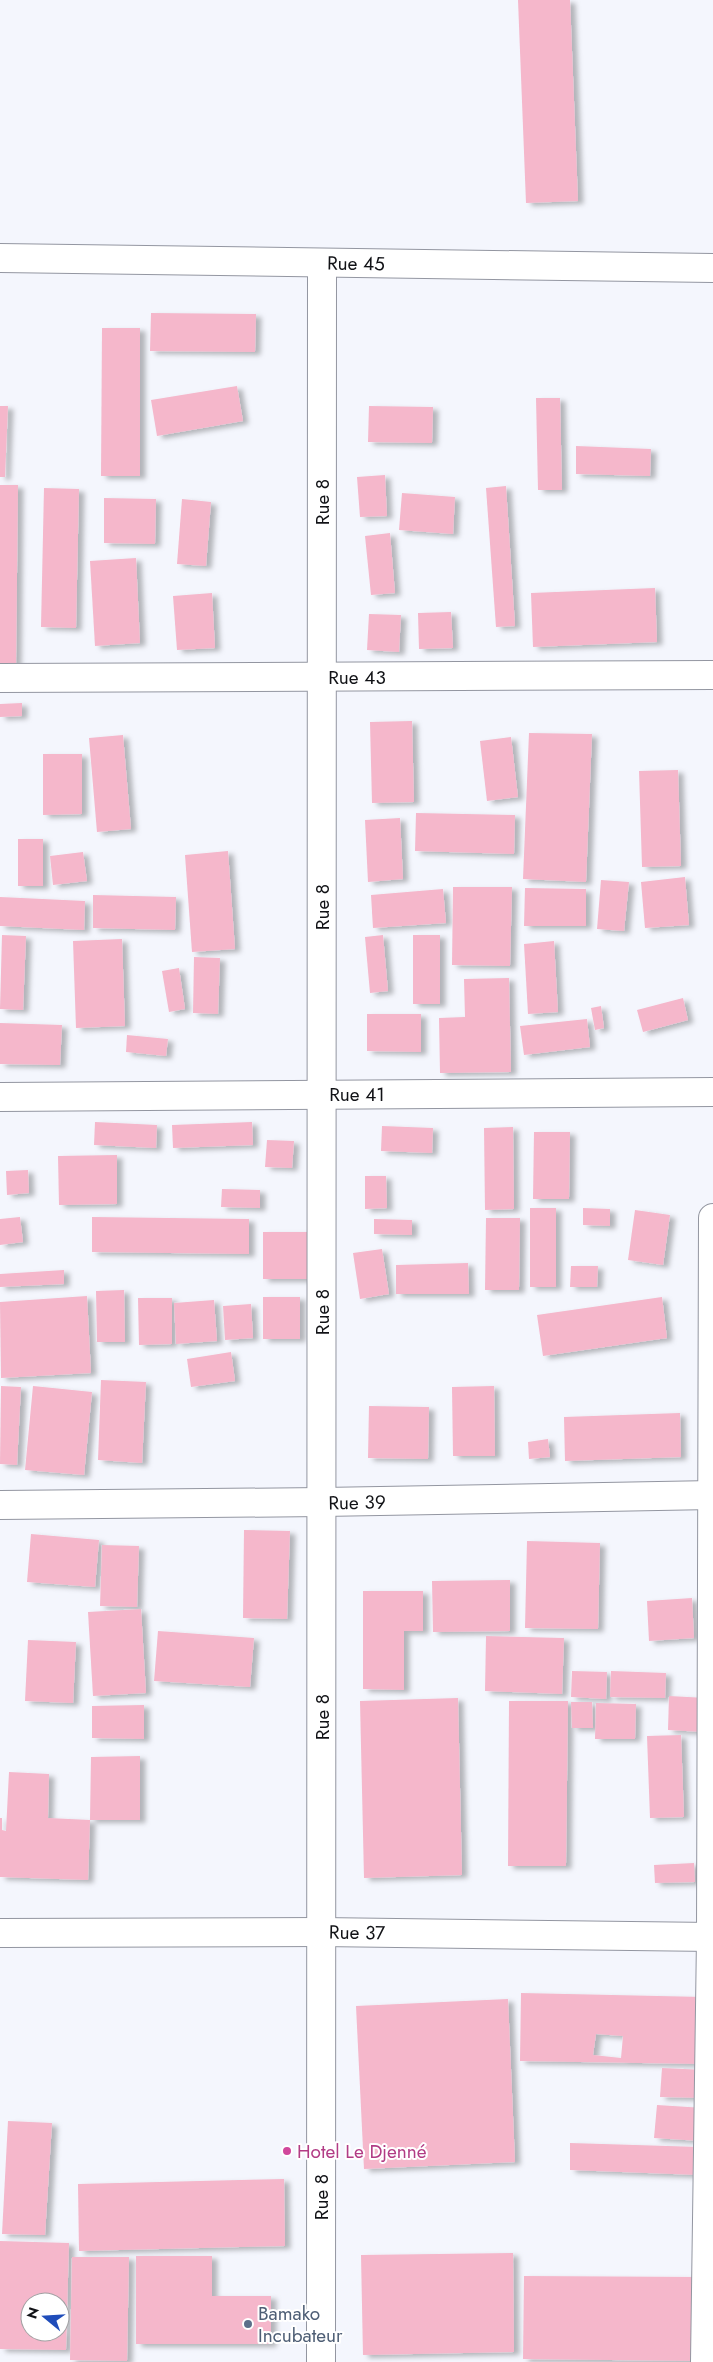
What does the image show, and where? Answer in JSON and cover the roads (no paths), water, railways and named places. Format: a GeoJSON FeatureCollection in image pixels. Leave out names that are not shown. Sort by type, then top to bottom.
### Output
{"type":"FeatureCollection","features":[{"type":"Feature","properties":{"kind":"street","name":"Rue 45"},"geometry":{"type":"LineString","coordinates":[[0,258],[713,268]]}},
{"type":"Feature","properties":{"kind":"street","name":"Rue 8"},"geometry":{"type":"LineString","coordinates":[[321,2362],[322,263]]}},
{"type":"Feature","properties":{"kind":"street","name":"Rue 43"},"geometry":{"type":"LineString","coordinates":[[0,678],[713,675]]}},
{"type":"Feature","properties":{"kind":"street","name":"Rue 41"},"geometry":{"type":"LineString","coordinates":[[0,1097],[713,1092]]}},
{"type":"Feature","properties":{"kind":"street"},"geometry":{"type":"LineString","coordinates":[[706,2362],[712,1937],[713,1218]]}},
{"type":"Feature","properties":{"kind":"street","name":"Rue 39"},"geometry":{"type":"LineString","coordinates":[[0,1505],[712,1496]]}},
{"type":"Feature","properties":{"kind":"street","name":"Rue 37"},"geometry":{"type":"LineString","coordinates":[[0,1933],[321,1932],[712,1937]]}},
{"type":"Feature","properties":{"kind":"place","name":"Hotel Le Djenné"},"geometry":{"type":"Point","coordinates":[287,2151]}},
{"type":"Feature","properties":{"kind":"place","name":"Bamako Incubateur"},"geometry":{"type":"Point","coordinates":[248,2324]}}]}
